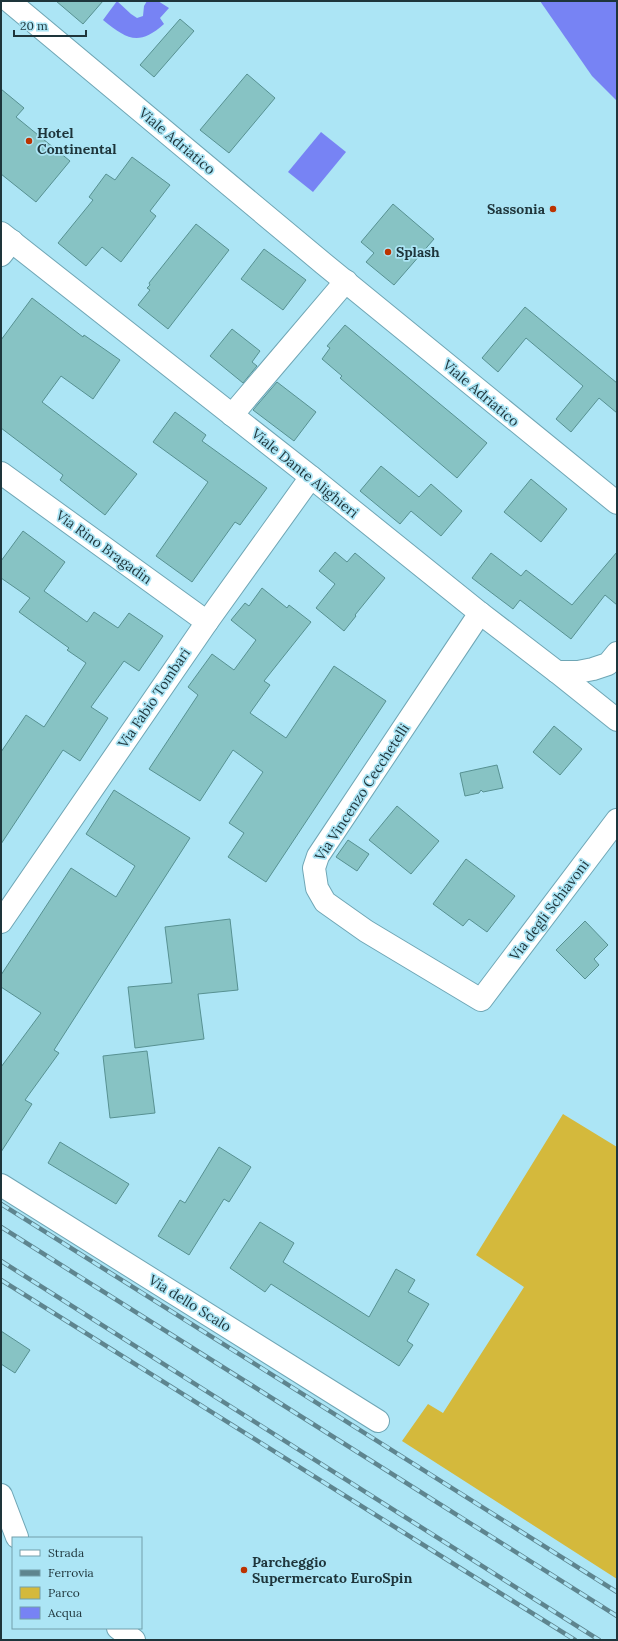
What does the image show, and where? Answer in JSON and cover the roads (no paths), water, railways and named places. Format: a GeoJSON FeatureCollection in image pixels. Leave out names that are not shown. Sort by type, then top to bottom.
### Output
{"type":"FeatureCollection","features":[{"type":"Feature","properties":{"kind":"street","name":"Viale Adriatico"},"geometry":{"type":"LineString","coordinates":[[9,1],[346,281],[617,503]]}},
{"type":"Feature","properties":{"kind":"street","name":"Viale Dante Alighieri"},"geometry":{"type":"LineString","coordinates":[[5,243],[232,415],[480,613],[557,672]]}},
{"type":"Feature","properties":{"kind":"street"},"geometry":{"type":"LineString","coordinates":[[232,415],[346,281]]}},
{"type":"Feature","properties":{"kind":"street","name":"Via Rino Bragadin"},"geometry":{"type":"LineString","coordinates":[[1,473],[207,622]]}},
{"type":"Feature","properties":{"kind":"street","name":"Via Fabio Tombari"},"geometry":{"type":"LineString","coordinates":[[1,921],[207,622],[311,477]]}},
{"type":"Feature","properties":{"kind":"street","name":"Via Vincenzo Cecchetelli"},"geometry":{"type":"LineString","coordinates":[[480,613],[318,856],[314,868],[317,888],[325,902],[366,931],[481,1000]]}},
{"type":"Feature","properties":{"kind":"street"},"geometry":{"type":"LineString","coordinates":[[557,672],[578,672],[608,664],[617,653]]}},
{"type":"Feature","properties":{"kind":"street"},"geometry":{"type":"LineString","coordinates":[[557,672],[617,720]]}},
{"type":"Feature","properties":{"kind":"street","name":"Via degli Schiavoni"},"geometry":{"type":"LineString","coordinates":[[481,1000],[617,820]]}},
{"type":"Feature","properties":{"kind":"street","name":"Via dello Scalo"},"geometry":{"type":"LineString","coordinates":[[1,1185],[378,1421]]}},
{"type":"Feature","properties":{"kind":"street"},"geometry":{"type":"LineString","coordinates":[[1,1495],[12,1534]]}},
{"type":"Feature","properties":{"kind":"street"},"geometry":{"type":"LineString","coordinates":[[119,1629],[134,1640]]}},
{"type":"Feature","properties":{"kind":"water"},"geometry":{"type":"Polygon","coordinates":[[[117,1],[137,18],[143,16],[144,6],[147,1],[158,1],[169,8],[160,18],[164,24],[147,36],[133,38],[119,32],[103,20],[117,1]]]}},
{"type":"Feature","properties":{"kind":"water"},"geometry":{"type":"Polygon","coordinates":[[[540,1],[617,1],[617,101],[592,76],[540,1]]]}},
{"type":"Feature","properties":{"kind":"water"},"geometry":{"type":"Polygon","coordinates":[[[321,132],[346,152],[313,192],[288,172],[321,132]]]}},
{"type":"Feature","properties":{"kind":"railway"},"geometry":{"type":"LineString","coordinates":[[1,1204],[617,1592]]}},
{"type":"Feature","properties":{"kind":"railway"},"geometry":{"type":"LineString","coordinates":[[1,1227],[617,1616]]}},
{"type":"Feature","properties":{"kind":"railway"},"geometry":{"type":"LineString","coordinates":[[1,1261],[599,1640]]}},
{"type":"Feature","properties":{"kind":"railway"},"geometry":{"type":"LineString","coordinates":[[1,1280],[575,1640]]}},
{"type":"Feature","properties":{"kind":"place","name":"Hotel Continental"},"geometry":{"type":"Point","coordinates":[29,141]}},
{"type":"Feature","properties":{"kind":"place","name":"Sassonia"},"geometry":{"type":"Point","coordinates":[553,209]}},
{"type":"Feature","properties":{"kind":"place","name":"Splash"},"geometry":{"type":"Point","coordinates":[388,252]}},
{"type":"Feature","properties":{"kind":"place","name":"Parcheggio Supermercato EuroSpin"},"geometry":{"type":"Point","coordinates":[244,1570]}}]}
